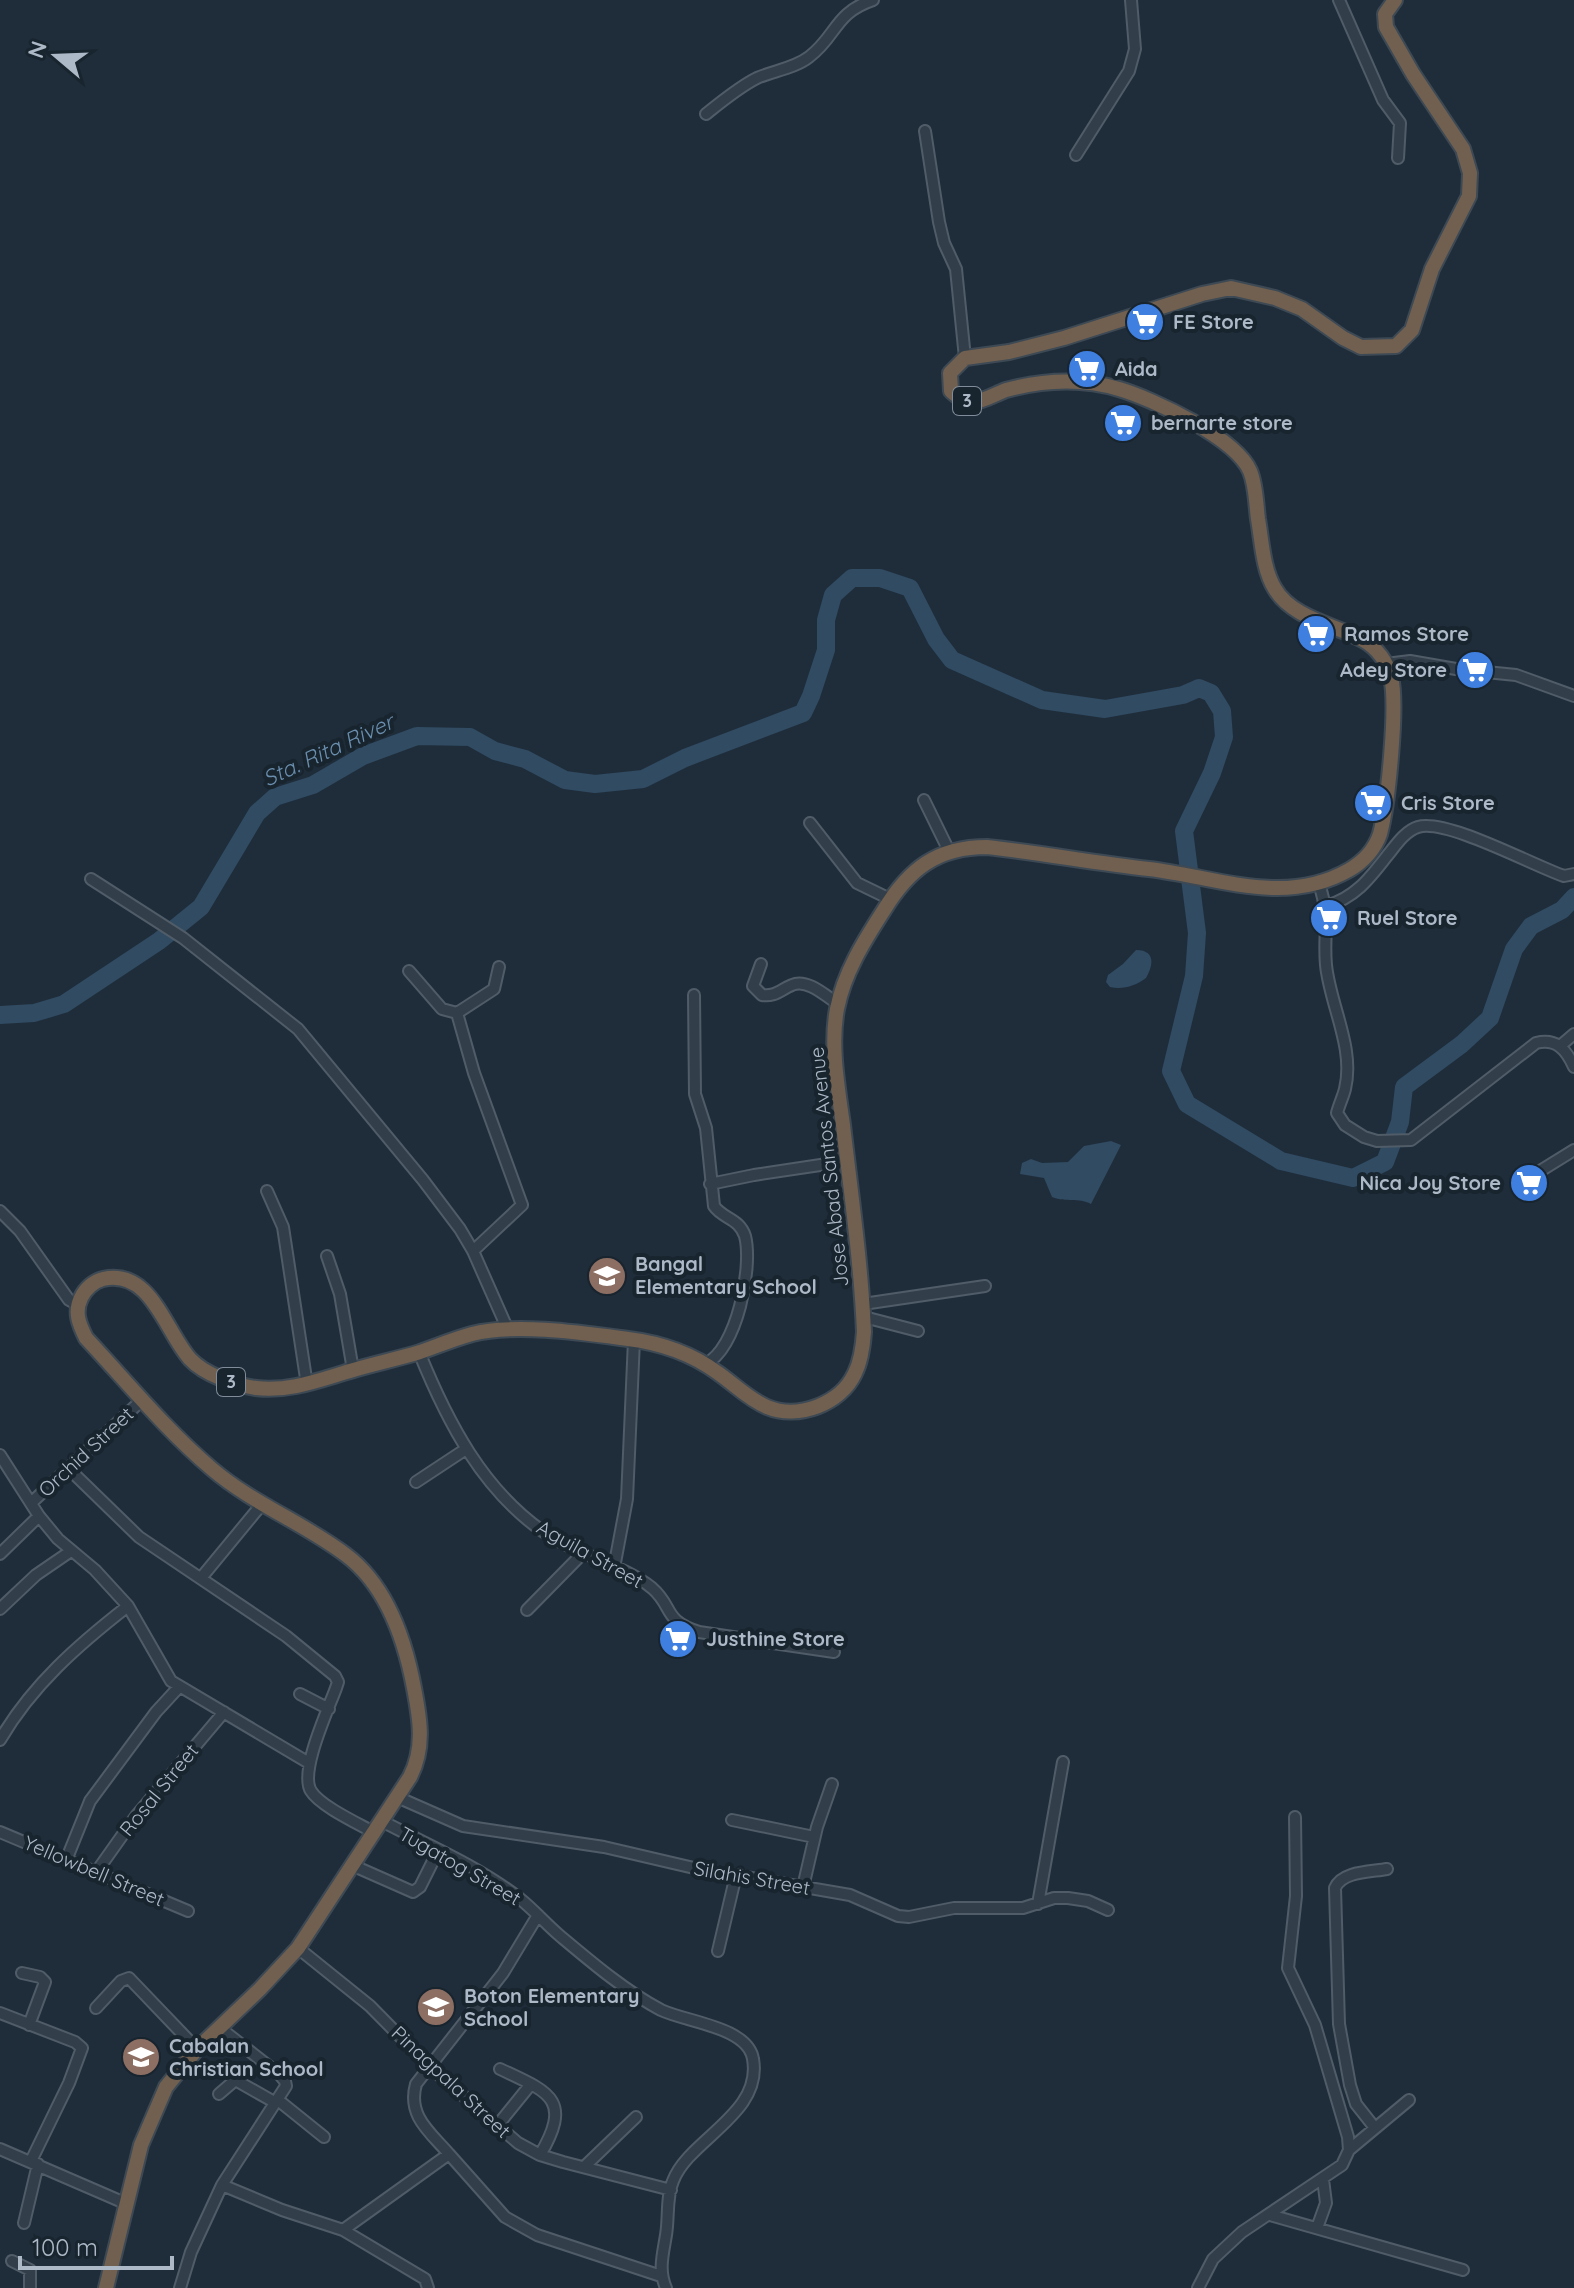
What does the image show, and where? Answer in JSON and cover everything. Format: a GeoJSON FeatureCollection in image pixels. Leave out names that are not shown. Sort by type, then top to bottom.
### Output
{"type":"FeatureCollection","features":[{"type":"Feature","properties":{"kind":"highway","name":"3"},"geometry":{"type":"LineString","coordinates":[[1386,664],[1376,648],[1295,609],[1274,588],[1267,570],[1250,471],[1224,443],[1190,420],[1122,390],[1088,382],[1057,381],[1006,390],[975,402],[961,400],[951,391],[950,373],[965,358],[1009,352],[1064,338],[1202,294],[1231,288],[1275,298],[1302,309],[1361,347],[1396,346],[1412,330],[1432,269],[1469,196],[1470,173],[1463,149],[1386,27],[1385,14],[1395,0]]}},
{"type":"Feature","properties":{"kind":"highway","name":"Jose Abad Santos Avenue"},"geometry":{"type":"LineString","coordinates":[[78,1305],[82,1295],[95,1281],[121,1277],[137,1286],[152,1301],[191,1360],[239,1385],[255,1388],[273,1390],[307,1385],[472,1334],[508,1330],[573,1332],[668,1347],[705,1364],[765,1406],[776,1410],[804,1411],[830,1401],[855,1375],[864,1341],[836,1061],[838,1004],[855,957],[890,899],[921,866],[949,851],[987,847],[1267,888],[1319,884],[1355,867],[1379,837],[1384,809],[1394,705],[1386,664]]}},
{"type":"Feature","properties":{"kind":"highway"},"geometry":{"type":"LineString","coordinates":[[78,1305],[77,1319],[86,1338],[142,1400],[214,1471],[346,1554],[364,1571],[381,1593],[395,1622],[412,1675],[421,1740],[415,1767],[354,1866],[298,1948],[197,2049],[166,2087],[141,2145],[106,2288]]}},
{"type":"Feature","properties":{"kind":"street"},"geometry":{"type":"LineString","coordinates":[[706,114],[755,79],[806,60],[819,48],[852,3],[873,0]]}},
{"type":"Feature","properties":{"kind":"street"},"geometry":{"type":"LineString","coordinates":[[1076,155],[1129,71],[1135,49],[1131,0]]}},
{"type":"Feature","properties":{"kind":"street"},"geometry":{"type":"LineString","coordinates":[[1339,0],[1383,100],[1400,123],[1398,158]]}},
{"type":"Feature","properties":{"kind":"street"},"geometry":{"type":"LineString","coordinates":[[925,131],[939,222],[944,243],[956,269],[965,358]]}},
{"type":"Feature","properties":{"kind":"street"},"geometry":{"type":"LineString","coordinates":[[1386,664],[1410,661],[1516,675],[1574,696]]}},
{"type":"Feature","properties":{"kind":"street"},"geometry":{"type":"LineString","coordinates":[[924,800],[949,851]]}},
{"type":"Feature","properties":{"kind":"street"},"geometry":{"type":"LineString","coordinates":[[810,823],[857,883],[890,899]]}},
{"type":"Feature","properties":{"kind":"street"},"geometry":{"type":"LineString","coordinates":[[1326,906],[1352,895],[1409,831],[1422,825],[1485,842],[1564,876],[1574,874]]}},
{"type":"Feature","properties":{"kind":"street"},"geometry":{"type":"LineString","coordinates":[[91,879],[183,938],[284,1015],[307,1038],[446,1209],[473,1251],[508,1330]]}},
{"type":"Feature","properties":{"kind":"street"},"geometry":{"type":"LineString","coordinates":[[1319,884],[1326,906],[1326,966],[1346,1057],[1345,1090],[1337,1113],[1339,1120],[1350,1130],[1377,1141],[1411,1140],[1536,1043],[1555,1042],[1567,1052],[1574,1067]]}},
{"type":"Feature","properties":{"kind":"street"},"geometry":{"type":"LineString","coordinates":[[761,964],[753,986],[762,995],[778,994],[798,983],[808,985],[838,1004]]}},
{"type":"Feature","properties":{"kind":"street"},"geometry":{"type":"LineString","coordinates":[[409,971],[437,1005],[457,1013],[494,989],[499,967]]}},
{"type":"Feature","properties":{"kind":"street"},"geometry":{"type":"LineString","coordinates":[[694,995],[695,1094],[706,1128],[710,1184],[717,1210],[731,1217],[742,1229],[746,1268],[734,1325],[721,1351],[705,1364]]}},
{"type":"Feature","properties":{"kind":"street"},"geometry":{"type":"LineString","coordinates":[[457,1013],[487,1111],[522,1205],[473,1251]]}},
{"type":"Feature","properties":{"kind":"street"},"geometry":{"type":"LineString","coordinates":[[1560,1046],[1574,1034]]}},
{"type":"Feature","properties":{"kind":"street"},"geometry":{"type":"LineString","coordinates":[[1524,1181],[1574,1150]]}},
{"type":"Feature","properties":{"kind":"street"},"geometry":{"type":"LineString","coordinates":[[710,1184],[847,1161]]}},
{"type":"Feature","properties":{"kind":"street"},"geometry":{"type":"LineString","coordinates":[[267,1191],[283,1227],[307,1385]]}},
{"type":"Feature","properties":{"kind":"street"},"geometry":{"type":"LineString","coordinates":[[0,1211],[20,1231],[69,1300],[78,1305]]}},
{"type":"Feature","properties":{"kind":"street"},"geometry":{"type":"LineString","coordinates":[[327,1256],[340,1294],[353,1370]]}},
{"type":"Feature","properties":{"kind":"street"},"geometry":{"type":"LineString","coordinates":[[863,1311],[985,1286]]}},
{"type":"Feature","properties":{"kind":"street"},"geometry":{"type":"LineString","coordinates":[[863,1311],[918,1331]]}},
{"type":"Feature","properties":{"kind":"street"},"geometry":{"type":"LineString","coordinates":[[614,1568],[627,1499],[634,1340]]}},
{"type":"Feature","properties":{"kind":"street","name":"Aguila Street"},"geometry":{"type":"LineString","coordinates":[[419,1352],[444,1411],[466,1449],[526,1518],[549,1536],[652,1588],[677,1623],[686,1628],[834,1652]]}},
{"type":"Feature","properties":{"kind":"street","name":"Orchid Street"},"geometry":{"type":"LineString","coordinates":[[31,1503],[142,1400]]}},
{"type":"Feature","properties":{"kind":"street"},"geometry":{"type":"LineString","coordinates":[[416,1482],[466,1449]]}},
{"type":"Feature","properties":{"kind":"street"},"geometry":{"type":"LineString","coordinates":[[0,1455],[39,1516],[128,1606],[164,1672],[179,1687],[309,1763],[338,1682],[335,1676],[286,1636],[139,1537],[69,1469]]}},
{"type":"Feature","properties":{"kind":"street"},"geometry":{"type":"LineString","coordinates":[[201,1578],[262,1504]]}},
{"type":"Feature","properties":{"kind":"street"},"geometry":{"type":"LineString","coordinates":[[0,1554],[39,1516]]}},
{"type":"Feature","properties":{"kind":"street"},"geometry":{"type":"LineString","coordinates":[[0,1609],[36,1575],[71,1551]]}},
{"type":"Feature","properties":{"kind":"street"},"geometry":{"type":"LineString","coordinates":[[527,1610],[583,1553]]}},
{"type":"Feature","properties":{"kind":"street"},"geometry":{"type":"LineString","coordinates":[[0,1740],[52,1671],[81,1643],[128,1606]]}},
{"type":"Feature","properties":{"kind":"street"},"geometry":{"type":"LineString","coordinates":[[67,1858],[90,1801],[156,1712],[179,1687]]}},
{"type":"Feature","properties":{"kind":"street"},"geometry":{"type":"LineString","coordinates":[[300,1694],[329,1709]]}},
{"type":"Feature","properties":{"kind":"street","name":"Rosal Street"},"geometry":{"type":"LineString","coordinates":[[97,1871],[136,1816],[224,1712]]}},
{"type":"Feature","properties":{"kind":"street"},"geometry":{"type":"LineString","coordinates":[[1038,1904],[1063,1762]]}},
{"type":"Feature","properties":{"kind":"street","name":"Tugatog Street"},"geometry":{"type":"LineString","coordinates":[[309,1763],[308,1784],[316,1797],[438,1851],[509,1890],[560,1936],[643,1999],[681,2019],[735,2036],[750,2049],[754,2068],[749,2090],[739,2106],[676,2176],[671,2190],[661,2276],[666,2288]]}},
{"type":"Feature","properties":{"kind":"street"},"geometry":{"type":"LineString","coordinates":[[803,1887],[814,1837],[832,1784]]}},
{"type":"Feature","properties":{"kind":"street","name":"Silahis Street"},"geometry":{"type":"LineString","coordinates":[[397,1797],[436,1816],[478,1830],[508,1831],[604,1847],[850,1895],[887,1913],[909,1917],[954,1908],[1009,1909],[1068,1898],[1088,1901],[1108,1910]]}},
{"type":"Feature","properties":{"kind":"street"},"geometry":{"type":"LineString","coordinates":[[1295,1817],[1296,1896],[1288,1968],[1315,2025],[1348,2137],[1349,2150]]}},
{"type":"Feature","properties":{"kind":"street"},"geometry":{"type":"LineString","coordinates":[[732,1820],[814,1837]]}},
{"type":"Feature","properties":{"kind":"street","name":"Yellowbell Street"},"geometry":{"type":"LineString","coordinates":[[0,1832],[188,1911]]}},
{"type":"Feature","properties":{"kind":"street"},"geometry":{"type":"LineString","coordinates":[[354,1866],[413,1892],[420,1887],[438,1851]]}},
{"type":"Feature","properties":{"kind":"street"},"geometry":{"type":"LineString","coordinates":[[1375,2128],[1356,2104],[1339,2024],[1335,1888],[1343,1877],[1387,1869]]}},
{"type":"Feature","properties":{"kind":"street"},"geometry":{"type":"LineString","coordinates":[[718,1951],[736,1875]]}},
{"type":"Feature","properties":{"kind":"street"},"geometry":{"type":"LineString","coordinates":[[538,1915],[503,1973],[416,2084],[413,2098],[415,2111],[421,2122],[505,2217],[537,2235],[661,2276]]}},
{"type":"Feature","properties":{"kind":"street","name":"Pinagpala Street"},"geometry":{"type":"LineString","coordinates":[[298,1948],[376,2012],[431,2068],[518,2143],[540,2155],[671,2190]]}},
{"type":"Feature","properties":{"kind":"street"},"geometry":{"type":"LineString","coordinates":[[22,1973],[40,1977],[45,1982],[29,2025]]}},
{"type":"Feature","properties":{"kind":"street"},"geometry":{"type":"LineString","coordinates":[[96,2008],[121,1981],[129,1978],[197,2049]]}},
{"type":"Feature","properties":{"kind":"street"},"geometry":{"type":"LineString","coordinates":[[0,2013],[75,2042],[82,2048],[34,2163],[24,2223]]}},
{"type":"Feature","properties":{"kind":"street"},"geometry":{"type":"LineString","coordinates":[[180,2288],[191,2252],[222,2185],[286,2086],[285,2081],[220,2028]]}},
{"type":"Feature","properties":{"kind":"street"},"geometry":{"type":"LineString","coordinates":[[500,2069],[547,2093],[556,2111],[554,2132],[540,2155]]}},
{"type":"Feature","properties":{"kind":"street"},"geometry":{"type":"LineString","coordinates":[[219,2094],[237,2081],[277,2102],[324,2137]]}},
{"type":"Feature","properties":{"kind":"street"},"geometry":{"type":"LineString","coordinates":[[497,2126],[531,2084]]}},
{"type":"Feature","properties":{"kind":"street"},"geometry":{"type":"LineString","coordinates":[[1198,2288],[1213,2259],[1242,2232],[1342,2165],[1349,2150],[1409,2100]]}},
{"type":"Feature","properties":{"kind":"street"},"geometry":{"type":"LineString","coordinates":[[584,2167],[636,2117]]}},
{"type":"Feature","properties":{"kind":"street"},"geometry":{"type":"LineString","coordinates":[[0,2149],[127,2204]]}},
{"type":"Feature","properties":{"kind":"street"},"geometry":{"type":"LineString","coordinates":[[343,2230],[449,2154]]}},
{"type":"Feature","properties":{"kind":"street"},"geometry":{"type":"LineString","coordinates":[[1317,2228],[1326,2203],[1323,2179]]}},
{"type":"Feature","properties":{"kind":"street"},"geometry":{"type":"LineString","coordinates":[[222,2185],[343,2230],[425,2279],[428,2288]]}},
{"type":"Feature","properties":{"kind":"street"},"geometry":{"type":"LineString","coordinates":[[1270,2215],[1463,2270]]}},
{"type":"Feature","properties":{"kind":"street"},"geometry":{"type":"LineString","coordinates":[[12,2261],[30,2270],[30,2288]]}},
{"type":"Feature","properties":{"kind":"water"},"geometry":{"type":"Polygon","coordinates":[[[1136,950],[1150,955],[1146,978],[1129,987],[1110,987],[1106,982],[1108,975],[1136,950]]]}},
{"type":"Feature","properties":{"kind":"water"},"geometry":{"type":"Polygon","coordinates":[[[1111,1141],[1121,1145],[1091,1204],[1052,1197],[1044,1178],[1020,1174],[1022,1163],[1031,1159],[1042,1163],[1068,1162],[1084,1146],[1111,1141]]]}},
{"type":"Feature","properties":{"kind":"waterway","name":"Sta. Rita River"},"geometry":{"type":"LineString","coordinates":[[0,1015],[34,1013],[64,1004],[159,941],[201,907],[257,813],[275,797],[313,785],[363,756],[417,736],[470,737],[495,751],[525,759],[565,780],[595,784],[643,779],[685,758],[803,713],[826,650],[826,620],[833,595],[852,578],[880,578],[910,588],[936,639],[952,660],[1042,700],[1105,709],[1183,695],[1199,688],[1211,693],[1222,711],[1224,737],[1212,773],[1184,831],[1197,933],[1194,976],[1171,1071],[1187,1104],[1281,1161],[1353,1178],[1385,1162],[1400,1122],[1404,1087],[1462,1044],[1490,1018],[1514,949],[1531,926],[1562,910],[1574,897]]}},
{"type":"Feature","properties":{"kind":"place","name":"FE Store"},"geometry":{"type":"Point","coordinates":[1145,322]}},
{"type":"Feature","properties":{"kind":"place","name":"Aida"},"geometry":{"type":"Point","coordinates":[1087,369]}},
{"type":"Feature","properties":{"kind":"place","name":"bernarte store"},"geometry":{"type":"Point","coordinates":[1123,423]}},
{"type":"Feature","properties":{"kind":"place","name":"Ramos Store"},"geometry":{"type":"Point","coordinates":[1316,634]}},
{"type":"Feature","properties":{"kind":"place","name":"Adey Store"},"geometry":{"type":"Point","coordinates":[1475,670]}},
{"type":"Feature","properties":{"kind":"place","name":"Cris Store"},"geometry":{"type":"Point","coordinates":[1373,803]}},
{"type":"Feature","properties":{"kind":"place","name":"Ruel Store"},"geometry":{"type":"Point","coordinates":[1329,918]}},
{"type":"Feature","properties":{"kind":"place","name":"Nica Joy Store"},"geometry":{"type":"Point","coordinates":[1529,1183]}},
{"type":"Feature","properties":{"kind":"place","name":"Bangal Elementary School"},"geometry":{"type":"Point","coordinates":[607,1276]}},
{"type":"Feature","properties":{"kind":"place","name":"Justhine Store"},"geometry":{"type":"Point","coordinates":[678,1639]}},
{"type":"Feature","properties":{"kind":"place","name":"Boton Elementary School"},"geometry":{"type":"Point","coordinates":[436,2007]}},
{"type":"Feature","properties":{"kind":"place","name":"Cabalan Christian School"},"geometry":{"type":"Point","coordinates":[141,2057]}}]}
